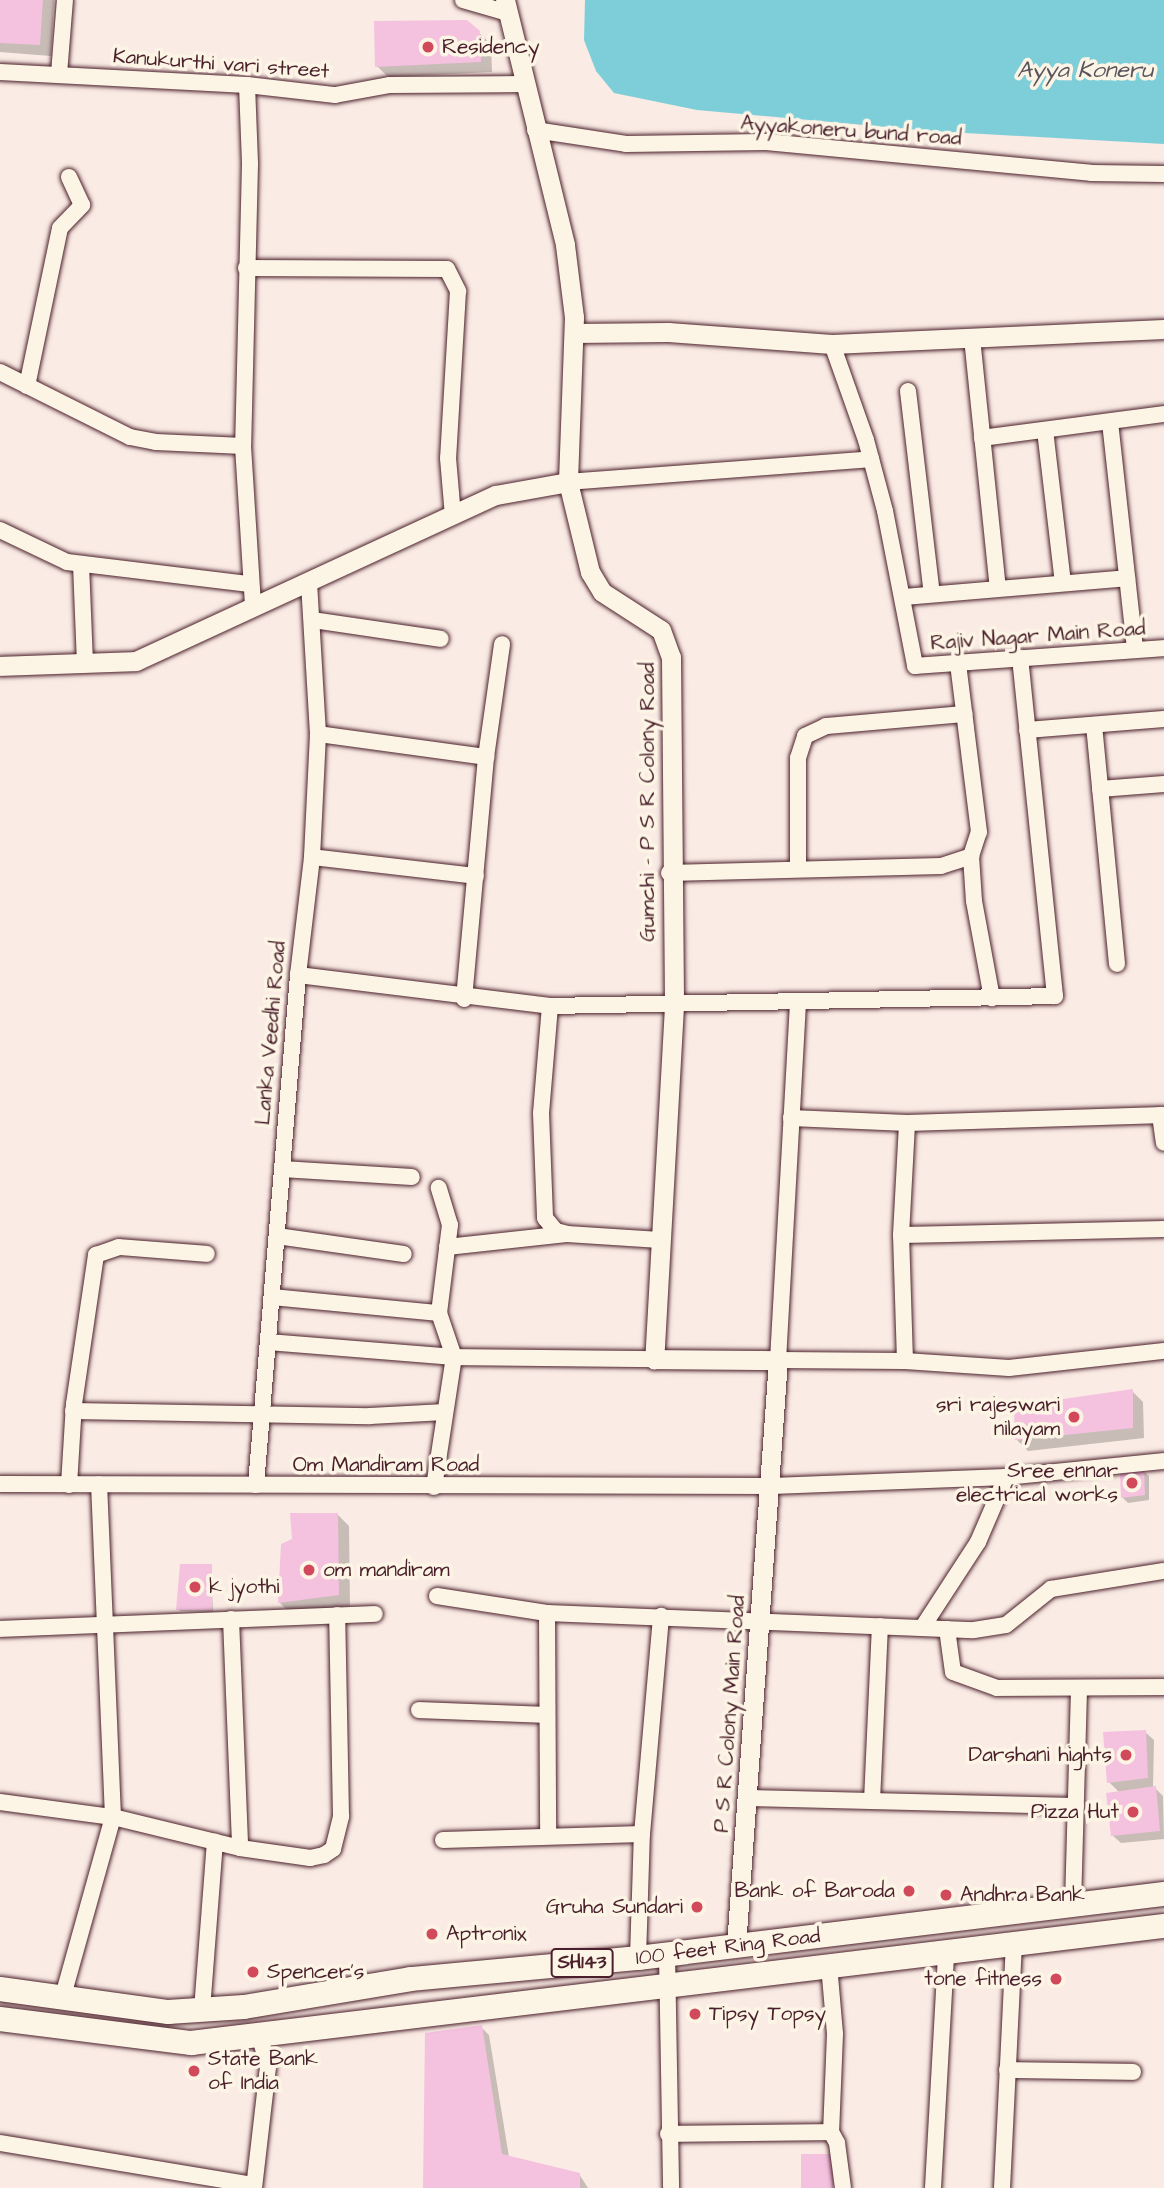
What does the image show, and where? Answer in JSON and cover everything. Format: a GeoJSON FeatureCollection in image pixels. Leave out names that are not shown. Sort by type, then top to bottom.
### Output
{"type":"FeatureCollection","features":[{"type":"Feature","properties":{"kind":"main road","name":"100 feet Ring Road"},"geometry":{"type":"LineString","coordinates":[[3,1989],[168,2012],[202,2010],[411,1979],[638,1958],[1164,1894]]}},
{"type":"Feature","properties":{"kind":"main road","name":"100 feet Ring Road"},"geometry":{"type":"LineString","coordinates":[[1,2022],[191,2043],[260,2037],[665,1984],[946,1954],[1164,1926]]}},
{"type":"Feature","properties":{"kind":"street"},"geometry":{"type":"LineString","coordinates":[[59,74],[65,0]]}},
{"type":"Feature","properties":{"kind":"street"},"geometry":{"type":"LineString","coordinates":[[463,0],[506,7]]}},
{"type":"Feature","properties":{"kind":"street","name":"Gumchi - P S R Colony Road"},"geometry":{"type":"LineString","coordinates":[[506,7],[565,245],[574,333],[568,482],[590,572],[602,592],[661,630],[671,657],[669,873],[674,1006],[653,1359]]}},
{"type":"Feature","properties":{"kind":"street","name":"Kanukurthi vari street"},"geometry":{"type":"LineString","coordinates":[[0,72],[247,85],[335,95],[390,85],[523,84]]}},
{"type":"Feature","properties":{"kind":"street"},"geometry":{"type":"LineString","coordinates":[[247,85],[243,446],[253,607]]}},
{"type":"Feature","properties":{"kind":"street","name":"Ayyakoneru bund road"},"geometry":{"type":"LineString","coordinates":[[535,130],[626,144],[766,142],[1091,173],[1164,174]]}},
{"type":"Feature","properties":{"kind":"street"},"geometry":{"type":"LineString","coordinates":[[27,386],[60,228],[82,205],[69,177]]}},
{"type":"Feature","properties":{"kind":"street"},"geometry":{"type":"LineString","coordinates":[[246,268],[447,269],[457,290],[448,458],[453,516]]}},
{"type":"Feature","properties":{"kind":"street"},"geometry":{"type":"LineString","coordinates":[[574,333],[668,331],[832,344],[1164,329]]}},
{"type":"Feature","properties":{"kind":"street"},"geometry":{"type":"LineString","coordinates":[[972,338],[998,589]]}},
{"type":"Feature","properties":{"kind":"street"},"geometry":{"type":"LineString","coordinates":[[832,344],[871,459],[903,597],[1127,578]]}},
{"type":"Feature","properties":{"kind":"street"},"geometry":{"type":"LineString","coordinates":[[0,372],[130,436],[156,442],[243,446]]}},
{"type":"Feature","properties":{"kind":"street"},"geometry":{"type":"LineString","coordinates":[[908,391],[932,594]]}},
{"type":"Feature","properties":{"kind":"street"},"geometry":{"type":"LineString","coordinates":[[982,438],[1164,414]]}},
{"type":"Feature","properties":{"kind":"street"},"geometry":{"type":"LineString","coordinates":[[1110,422],[1135,650]]}},
{"type":"Feature","properties":{"kind":"street"},"geometry":{"type":"LineString","coordinates":[[1045,430],[1063,583]]}},
{"type":"Feature","properties":{"kind":"street"},"geometry":{"type":"LineString","coordinates":[[0,666],[136,660],[309,584],[496,495],[568,482],[871,459]]}},
{"type":"Feature","properties":{"kind":"street"},"geometry":{"type":"LineString","coordinates":[[0,530],[39,551],[81,564],[250,584]]}},
{"type":"Feature","properties":{"kind":"street"},"geometry":{"type":"LineString","coordinates":[[81,564],[85,663]]}},
{"type":"Feature","properties":{"kind":"street","name":"Lanka Veedhi Road"},"geometry":{"type":"LineString","coordinates":[[256,1485],[298,975],[312,857],[318,734],[309,584]]}},
{"type":"Feature","properties":{"kind":"street","name":"Rajiv Nagar Main Road"},"geometry":{"type":"LineString","coordinates":[[903,597],[915,666],[1164,648]]}},
{"type":"Feature","properties":{"kind":"street"},"geometry":{"type":"LineString","coordinates":[[313,620],[441,639]]}},
{"type":"Feature","properties":{"kind":"street"},"geometry":{"type":"LineString","coordinates":[[464,999],[486,757],[502,644]]}},
{"type":"Feature","properties":{"kind":"street"},"geometry":{"type":"LineString","coordinates":[[298,975],[464,999],[550,1006],[674,1006],[1055,996],[1020,658]]}},
{"type":"Feature","properties":{"kind":"street"},"geometry":{"type":"LineString","coordinates":[[958,663],[979,832],[971,856],[974,901],[992,998]]}},
{"type":"Feature","properties":{"kind":"street"},"geometry":{"type":"LineString","coordinates":[[798,867],[799,758],[805,736],[826,726],[964,715]]}},
{"type":"Feature","properties":{"kind":"street"},"geometry":{"type":"LineString","coordinates":[[1027,730],[1164,719]]}},
{"type":"Feature","properties":{"kind":"street"},"geometry":{"type":"LineString","coordinates":[[1094,725],[1117,964]]}},
{"type":"Feature","properties":{"kind":"street"},"geometry":{"type":"LineString","coordinates":[[318,734],[486,757]]}},
{"type":"Feature","properties":{"kind":"street"},"geometry":{"type":"LineString","coordinates":[[1100,789],[1164,784]]}},
{"type":"Feature","properties":{"kind":"street"},"geometry":{"type":"LineString","coordinates":[[669,873],[798,867],[941,866],[971,856]]}},
{"type":"Feature","properties":{"kind":"street"},"geometry":{"type":"LineString","coordinates":[[312,857],[476,876]]}},
{"type":"Feature","properties":{"kind":"street"},"geometry":{"type":"LineString","coordinates":[[772,1486],[797,1003]]}},
{"type":"Feature","properties":{"kind":"street"},"geometry":{"type":"LineString","coordinates":[[550,1006],[541,1113],[544,1211],[550,1226],[567,1234]]}},
{"type":"Feature","properties":{"kind":"street"},"geometry":{"type":"LineString","coordinates":[[791,1118],[907,1123],[1162,1115],[1164,1143]]}},
{"type":"Feature","properties":{"kind":"street"},"geometry":{"type":"LineString","coordinates":[[905,1360],[901,1235],[907,1123]]}},
{"type":"Feature","properties":{"kind":"street"},"geometry":{"type":"LineString","coordinates":[[282,1169],[412,1177]]}},
{"type":"Feature","properties":{"kind":"street"},"geometry":{"type":"LineString","coordinates":[[434,1487],[454,1357],[439,1313],[450,1225],[439,1188]]}},
{"type":"Feature","properties":{"kind":"street"},"geometry":{"type":"LineString","coordinates":[[901,1235],[1164,1229]]}},
{"type":"Feature","properties":{"kind":"street"},"geometry":{"type":"LineString","coordinates":[[447,1247],[567,1234],[660,1240]]}},
{"type":"Feature","properties":{"kind":"street"},"geometry":{"type":"LineString","coordinates":[[277,1236],[404,1254]]}},
{"type":"Feature","properties":{"kind":"street"},"geometry":{"type":"LineString","coordinates":[[69,1485],[74,1411],[96,1255],[119,1247],[207,1254]]}},
{"type":"Feature","properties":{"kind":"street"},"geometry":{"type":"LineString","coordinates":[[272,1297],[439,1313]]}},
{"type":"Feature","properties":{"kind":"street"},"geometry":{"type":"LineString","coordinates":[[268,1342],[454,1357],[905,1360],[1009,1368],[1164,1351]]}},
{"type":"Feature","properties":{"kind":"street"},"geometry":{"type":"LineString","coordinates":[[74,1411],[262,1412],[370,1416],[445,1412]]}},
{"type":"Feature","properties":{"kind":"street","name":"Om Mandiram Road"},"geometry":{"type":"LineString","coordinates":[[0,1484],[772,1486],[1006,1477],[1164,1461]]}},
{"type":"Feature","properties":{"kind":"street"},"geometry":{"type":"LineString","coordinates":[[922,1628],[978,1542],[1006,1477]]}},
{"type":"Feature","properties":{"kind":"street"},"geometry":{"type":"LineString","coordinates":[[64,1996],[113,1816],[99,1484]]}},
{"type":"Feature","properties":{"kind":"street","name":"P S R Colony Main Road"},"geometry":{"type":"LineString","coordinates":[[736,1946],[758,1623],[772,1486]]}},
{"type":"Feature","properties":{"kind":"street"},"geometry":{"type":"LineString","coordinates":[[437,1596],[547,1613],[947,1629],[1006,1625],[1037,1596],[1066,1584],[1164,1571]]}},
{"type":"Feature","properties":{"kind":"street"},"geometry":{"type":"LineString","coordinates":[[547,1613],[548,1834]]}},
{"type":"Feature","properties":{"kind":"street"},"geometry":{"type":"LineString","coordinates":[[0,1629],[375,1614]]}},
{"type":"Feature","properties":{"kind":"street"},"geometry":{"type":"LineString","coordinates":[[0,1802],[113,1816],[240,1848],[310,1858],[334,1849],[341,1816],[337,1615]]}},
{"type":"Feature","properties":{"kind":"street"},"geometry":{"type":"LineString","coordinates":[[638,1958],[642,1834],[661,1616]]}},
{"type":"Feature","properties":{"kind":"street"},"geometry":{"type":"LineString","coordinates":[[231,1619],[240,1848]]}},
{"type":"Feature","properties":{"kind":"street"},"geometry":{"type":"LineString","coordinates":[[872,1801],[880,1626]]}},
{"type":"Feature","properties":{"kind":"street"},"geometry":{"type":"LineString","coordinates":[[947,1629],[949,1666],[963,1678],[1022,1691],[1164,1687]]}},
{"type":"Feature","properties":{"kind":"street"},"geometry":{"type":"LineString","coordinates":[[1073,1905],[1079,1689]]}},
{"type":"Feature","properties":{"kind":"street"},"geometry":{"type":"LineString","coordinates":[[419,1710],[547,1714]]}},
{"type":"Feature","properties":{"kind":"street"},"geometry":{"type":"LineString","coordinates":[[747,1798],[1076,1806]]}},
{"type":"Feature","properties":{"kind":"street"},"geometry":{"type":"LineString","coordinates":[[443,1840],[548,1834],[642,1834]]}},
{"type":"Feature","properties":{"kind":"street"},"geometry":{"type":"LineString","coordinates":[[202,2010],[215,1842]]}},
{"type":"Feature","properties":{"kind":"street"},"geometry":{"type":"LineString","coordinates":[[1002,2188],[1014,1946]]}},
{"type":"Feature","properties":{"kind":"street"},"geometry":{"type":"LineString","coordinates":[[667,1954],[665,1984],[671,2188]]}},
{"type":"Feature","properties":{"kind":"street"},"geometry":{"type":"LineString","coordinates":[[933,2188],[946,1954]]}},
{"type":"Feature","properties":{"kind":"street"},"geometry":{"type":"LineString","coordinates":[[829,1965],[835,2034],[831,2132],[837,2143],[843,2188]]}},
{"type":"Feature","properties":{"kind":"street"},"geometry":{"type":"LineString","coordinates":[[1,2022],[3,1989]]}},
{"type":"Feature","properties":{"kind":"street"},"geometry":{"type":"LineString","coordinates":[[0,2143],[254,2186],[268,2067],[260,2037]]}},
{"type":"Feature","properties":{"kind":"street"},"geometry":{"type":"LineString","coordinates":[[1007,2070],[1133,2072]]}},
{"type":"Feature","properties":{"kind":"street"},"geometry":{"type":"LineString","coordinates":[[668,2134],[831,2132]]}},
{"type":"Feature","properties":{"kind":"water","name":"Ayya Koneru"},"geometry":{"type":"Polygon","coordinates":[[[585,0],[1164,0],[1164,144],[930,131],[697,110],[614,93],[596,71],[584,40],[585,0]]]}},
{"type":"Feature","properties":{"kind":"building"},"geometry":{"type":"Polygon","coordinates":[[[0,0],[43,0],[40,45],[0,43],[0,0]]]}},
{"type":"Feature","properties":{"kind":"building","name":"Residency"},"geometry":{"type":"Polygon","coordinates":[[[467,20],[480,31],[481,62],[375,67],[374,21],[467,20]]]}},
{"type":"Feature","properties":{"kind":"building","name":"sri rajeswari nilayam"},"geometry":{"type":"Polygon","coordinates":[[[1133,1389],[1133,1428],[1015,1440],[1014,1406],[1133,1389]]]}},
{"type":"Feature","properties":{"kind":"building","name":"Sree ennar electrical works"},"geometry":{"type":"Polygon","coordinates":[[[1144,1469],[1145,1495],[1121,1498],[1120,1472],[1144,1469]]]}},
{"type":"Feature","properties":{"kind":"building","name":"om mandiram"},"geometry":{"type":"Polygon","coordinates":[[[290,1513],[338,1513],[339,1595],[278,1603],[281,1544],[292,1539],[290,1513]]]}},
{"type":"Feature","properties":{"kind":"building","name":"k jyothi"},"geometry":{"type":"Polygon","coordinates":[[[180,1564],[212,1564],[212,1610],[176,1610],[180,1564]]]}},
{"type":"Feature","properties":{"kind":"building","name":"Darshani hights"},"geometry":{"type":"Polygon","coordinates":[[[1146,1730],[1148,1778],[1107,1783],[1103,1732],[1146,1730]]]}},
{"type":"Feature","properties":{"kind":"building","name":"Pizza Hut"},"geometry":{"type":"Polygon","coordinates":[[[1156,1786],[1160,1831],[1111,1836],[1106,1793],[1156,1786]]]}},
{"type":"Feature","properties":{"kind":"building"},"geometry":{"type":"Polygon","coordinates":[[[482,2025],[502,2154],[580,2173],[580,2188],[423,2188],[425,2033],[482,2025]]]}},
{"type":"Feature","properties":{"kind":"building"},"geometry":{"type":"Polygon","coordinates":[[[801,2154],[833,2154],[833,2188],[801,2188],[801,2154]]]}},
{"type":"Feature","properties":{"kind":"place","name":"Residency"},"geometry":{"type":"Point","coordinates":[428,47]}},
{"type":"Feature","properties":{"kind":"place","name":"sri rajeswari nilayam"},"geometry":{"type":"Point","coordinates":[1074,1417]}},
{"type":"Feature","properties":{"kind":"place","name":"Sree ennar electrical works"},"geometry":{"type":"Point","coordinates":[1132,1483]}},
{"type":"Feature","properties":{"kind":"place","name":"om mandiram"},"geometry":{"type":"Point","coordinates":[309,1570]}},
{"type":"Feature","properties":{"kind":"place","name":"k jyothi"},"geometry":{"type":"Point","coordinates":[195,1587]}},
{"type":"Feature","properties":{"kind":"place","name":"Darshani hights"},"geometry":{"type":"Point","coordinates":[1126,1755]}},
{"type":"Feature","properties":{"kind":"place","name":"Pizza Hut"},"geometry":{"type":"Point","coordinates":[1133,1812]}},
{"type":"Feature","properties":{"kind":"place","name":"Bank of Baroda"},"geometry":{"type":"Point","coordinates":[909,1891]}},
{"type":"Feature","properties":{"kind":"place","name":"Andhra Bank"},"geometry":{"type":"Point","coordinates":[946,1895]}},
{"type":"Feature","properties":{"kind":"place","name":"Gruha Sundari"},"geometry":{"type":"Point","coordinates":[697,1907]}},
{"type":"Feature","properties":{"kind":"place","name":"Aptronix"},"geometry":{"type":"Point","coordinates":[432,1934]}},
{"type":"Feature","properties":{"kind":"place","name":"Spencer's"},"geometry":{"type":"Point","coordinates":[253,1972]}},
{"type":"Feature","properties":{"kind":"place","name":"tone fitness"},"geometry":{"type":"Point","coordinates":[1056,1979]}},
{"type":"Feature","properties":{"kind":"place","name":"Tipsy Topsy"},"geometry":{"type":"Point","coordinates":[695,2014]}},
{"type":"Feature","properties":{"kind":"place","name":"State Bank of India"},"geometry":{"type":"Point","coordinates":[194,2071]}}]}
